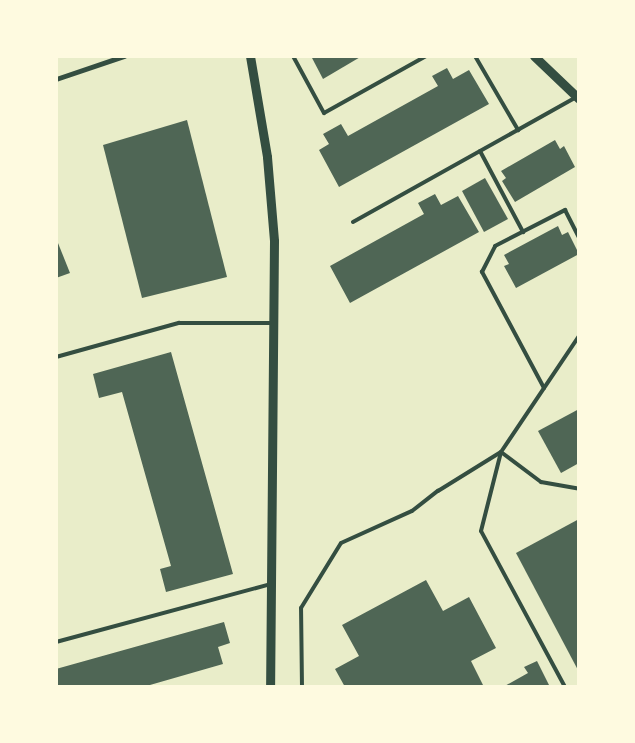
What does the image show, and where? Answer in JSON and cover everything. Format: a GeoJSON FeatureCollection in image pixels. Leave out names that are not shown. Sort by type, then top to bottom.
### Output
{"type":"FeatureCollection","features":[{"type":"Feature","properties":{"kind":"street"},"geometry":{"type":"LineString","coordinates":[[56,79],[124,56]]}},
{"type":"Feature","properties":{"kind":"street"},"geometry":{"type":"LineString","coordinates":[[250,56],[261,114],[271,199],[274,323],[270,687]]}},
{"type":"Feature","properties":{"kind":"street"},"geometry":{"type":"LineString","coordinates":[[534,56],[578,98]]}},
{"type":"Feature","properties":{"kind":"lane"},"geometry":{"type":"LineString","coordinates":[[294,56],[324,113],[426,56]]}},
{"type":"Feature","properties":{"kind":"lane"},"geometry":{"type":"LineString","coordinates":[[475,56],[518,130]]}},
{"type":"Feature","properties":{"kind":"lane"},"geometry":{"type":"LineString","coordinates":[[353,222],[578,98]]}},
{"type":"Feature","properties":{"kind":"lane"},"geometry":{"type":"LineString","coordinates":[[480,151],[523,232]]}},
{"type":"Feature","properties":{"kind":"lane"},"geometry":{"type":"LineString","coordinates":[[544,388],[482,272],[495,246],[564,210],[579,237]]}},
{"type":"Feature","properties":{"kind":"lane"},"geometry":{"type":"LineString","coordinates":[[56,357],[178,323],[274,323]]}},
{"type":"Feature","properties":{"kind":"lane"},"geometry":{"type":"LineString","coordinates":[[565,687],[481,531],[502,452],[579,336]]}},
{"type":"Feature","properties":{"kind":"lane"},"geometry":{"type":"LineString","coordinates":[[502,452],[541,482],[579,489]]}},
{"type":"Feature","properties":{"kind":"lane"},"geometry":{"type":"LineString","coordinates":[[302,687],[301,608],[341,543],[412,511],[438,491],[502,452]]}},
{"type":"Feature","properties":{"kind":"lane"},"geometry":{"type":"LineString","coordinates":[[56,642],[271,584]]}},
{"type":"Feature","properties":{"kind":"building"},"geometry":{"type":"Polygon","coordinates":[[[311,56],[362,56],[323,79],[311,56]]]}},
{"type":"Feature","properties":{"kind":"building"},"geometry":{"type":"Polygon","coordinates":[[[447,68],[453,79],[469,70],[489,104],[339,187],[319,150],[329,144],[323,134],[341,124],[348,136],[438,86],[432,76],[447,68]]]}},
{"type":"Feature","properties":{"kind":"building"},"geometry":{"type":"Polygon","coordinates":[[[187,120],[227,277],[142,298],[103,145],[187,120]]]}},
{"type":"Feature","properties":{"kind":"building"},"geometry":{"type":"Polygon","coordinates":[[[555,140],[560,149],[564,146],[575,167],[515,202],[502,181],[506,178],[501,171],[555,140]]]}},
{"type":"Feature","properties":{"kind":"building"},"geometry":{"type":"Polygon","coordinates":[[[485,178],[508,219],[484,232],[462,191],[485,178]]]}},
{"type":"Feature","properties":{"kind":"building"},"geometry":{"type":"Polygon","coordinates":[[[435,194],[441,205],[458,196],[479,232],[350,303],[330,266],[424,214],[418,203],[435,194]]]}},
{"type":"Feature","properties":{"kind":"building"},"geometry":{"type":"Polygon","coordinates":[[[558,226],[562,235],[568,232],[579,254],[516,288],[504,266],[509,264],[504,255],[558,226]]]}},
{"type":"Feature","properties":{"kind":"building"},"geometry":{"type":"Polygon","coordinates":[[[56,238],[70,273],[56,278],[56,238]]]}},
{"type":"Feature","properties":{"kind":"building"},"geometry":{"type":"Polygon","coordinates":[[[171,352],[233,574],[166,592],[160,569],[171,566],[122,392],[99,398],[93,374],[171,352]]]}},
{"type":"Feature","properties":{"kind":"building"},"geometry":{"type":"Polygon","coordinates":[[[579,409],[579,463],[561,473],[538,431],[579,409]]]}},
{"type":"Feature","properties":{"kind":"building"},"geometry":{"type":"Polygon","coordinates":[[[579,519],[579,672],[516,553],[579,519]]]}},
{"type":"Feature","properties":{"kind":"building"},"geometry":{"type":"Polygon","coordinates":[[[426,580],[443,611],[469,597],[496,648],[471,661],[484,687],[345,687],[335,669],[359,656],[342,625],[426,580]]]}},
{"type":"Feature","properties":{"kind":"building"},"geometry":{"type":"Polygon","coordinates":[[[224,622],[230,643],[218,647],[223,664],[143,687],[56,687],[56,669],[224,622]]]}},
{"type":"Feature","properties":{"kind":"building"},"geometry":{"type":"Polygon","coordinates":[[[537,661],[550,687],[503,687],[528,673],[524,667],[537,661]]]}}]}
